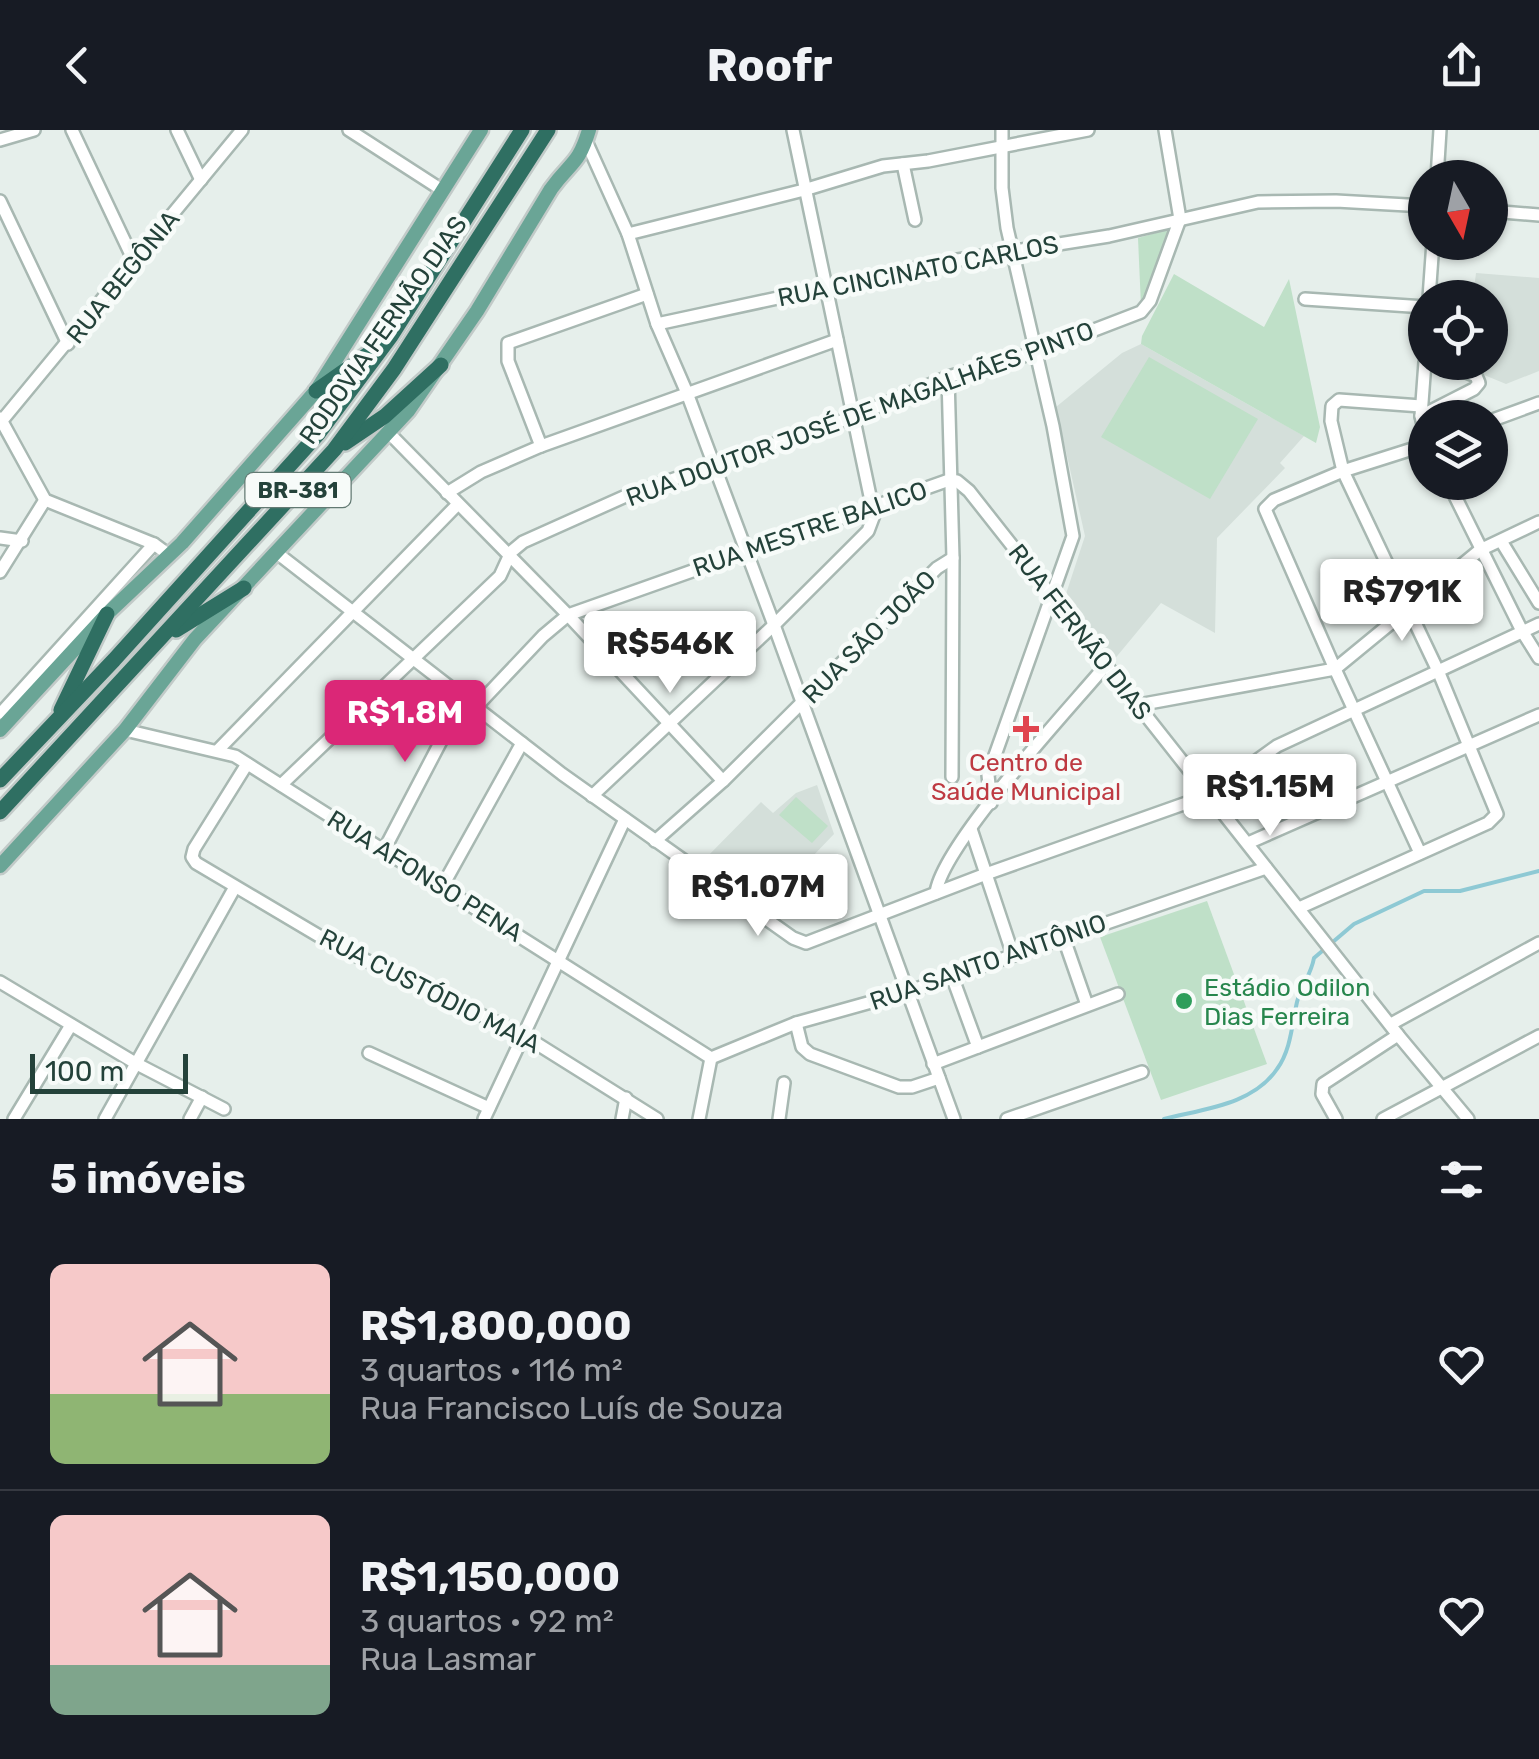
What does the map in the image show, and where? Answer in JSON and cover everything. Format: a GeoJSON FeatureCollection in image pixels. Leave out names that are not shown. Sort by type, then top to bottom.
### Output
{"type":"FeatureCollection","features":[{"type":"Feature","properties":{"kind":"highway","name":"RODOVIA FERNÃO DIAS"},"geometry":{"type":"LineString","coordinates":[[0,780],[292,464],[361,379],[522,130]]}},
{"type":"Feature","properties":{"kind":"highway","name":"RODOVIA FERNÃO DIAS"},"geometry":{"type":"LineString","coordinates":[[0,812],[334,450],[394,369],[548,130]]}},
{"type":"Feature","properties":{"kind":"highway"},"geometry":{"type":"LineString","coordinates":[[316,390],[391,336]]}},
{"type":"Feature","properties":{"kind":"highway"},"geometry":{"type":"LineString","coordinates":[[334,450],[385,416],[442,365]]}},
{"type":"Feature","properties":{"kind":"highway"},"geometry":{"type":"LineString","coordinates":[[160,640],[244,588]]}},
{"type":"Feature","properties":{"kind":"highway"},"geometry":{"type":"LineString","coordinates":[[53,725],[108,614]]}},
{"type":"Feature","properties":{"kind":"main road"},"geometry":{"type":"LineString","coordinates":[[0,730],[108,614],[169,556],[316,390],[481,130]]}},
{"type":"Feature","properties":{"kind":"main road"},"geometry":{"type":"LineString","coordinates":[[0,866],[125,730],[194,639],[389,433],[442,365],[551,188],[578,162],[589,134]]}},
{"type":"Feature","properties":{"kind":"street"},"geometry":{"type":"LineString","coordinates":[[0,140],[34,130]]}},
{"type":"Feature","properties":{"kind":"street"},"geometry":{"type":"LineString","coordinates":[[72,130],[134,261]]}},
{"type":"Feature","properties":{"kind":"street"},"geometry":{"type":"LineString","coordinates":[[177,130],[201,180]]}},
{"type":"Feature","properties":{"kind":"street","name":"RUA BEGÔNIA"},"geometry":{"type":"LineString","coordinates":[[1,421],[242,130]]}},
{"type":"Feature","properties":{"kind":"street"},"geometry":{"type":"LineString","coordinates":[[349,130],[442,190]]}},
{"type":"Feature","properties":{"kind":"street"},"geometry":{"type":"LineString","coordinates":[[592,796],[774,625],[868,531],[874,515],[793,130]]}},
{"type":"Feature","properties":{"kind":"street"},"geometry":{"type":"LineString","coordinates":[[990,803],[988,776],[1073,536],[1004,210],[1002,130]]}},
{"type":"Feature","properties":{"kind":"street"},"geometry":{"type":"LineString","coordinates":[[628,234],[804,190],[866,170],[1088,130]]}},
{"type":"Feature","properties":{"kind":"street"},"geometry":{"type":"LineString","coordinates":[[1165,130],[1180,219]]}},
{"type":"Feature","properties":{"kind":"street"},"geometry":{"type":"LineString","coordinates":[[1439,160],[1440,130]]}},
{"type":"Feature","properties":{"kind":"street"},"geometry":{"type":"LineString","coordinates":[[589,134],[954,1119]]}},
{"type":"Feature","properties":{"kind":"street"},"geometry":{"type":"LineString","coordinates":[[904,164],[915,220]]}},
{"type":"Feature","properties":{"kind":"street"},"geometry":{"type":"LineString","coordinates":[[0,200],[68,344]]}},
{"type":"Feature","properties":{"kind":"street","name":"RUA CINCINATO CARLOS"},"geometry":{"type":"LineString","coordinates":[[657,324],[945,262],[1013,253],[1248,204],[1284,200],[1408,205]]}},
{"type":"Feature","properties":{"kind":"street"},"geometry":{"type":"LineString","coordinates":[[1508,212],[1539,215]]}},
{"type":"Feature","properties":{"kind":"street","name":"RUA DOUTOR JOSÉ DE MAGALHÃES PINTO"},"geometry":{"type":"LineString","coordinates":[[280,785],[500,576],[515,547],[628,495],[854,418],[948,377],[1037,352],[1132,317],[1145,308],[1180,219]]}},
{"type":"Feature","properties":{"kind":"street"},"geometry":{"type":"LineString","coordinates":[[541,446],[508,361],[508,343],[647,294]]}},
{"type":"Feature","properties":{"kind":"street"},"geometry":{"type":"LineString","coordinates":[[1305,299],[1408,306]]}},
{"type":"Feature","properties":{"kind":"street"},"geometry":{"type":"LineString","coordinates":[[447,493],[481,472],[541,446],[837,340]]}},
{"type":"Feature","properties":{"kind":"street"},"geometry":{"type":"LineString","coordinates":[[948,377],[953,558],[952,777]]}},
{"type":"Feature","properties":{"kind":"street"},"geometry":{"type":"LineString","coordinates":[[1445,400],[1478,385],[1478,380]]}},
{"type":"Feature","properties":{"kind":"street"},"geometry":{"type":"LineString","coordinates":[[1299,908],[1494,820],[1497,814],[1439,672],[1343,471],[1330,415],[1335,402],[1346,399],[1408,409]]}},
{"type":"Feature","properties":{"kind":"street"},"geometry":{"type":"LineString","coordinates":[[1508,414],[1539,403]]}},
{"type":"Feature","properties":{"kind":"street"},"geometry":{"type":"LineString","coordinates":[[1,421],[45,500],[154,544],[169,556]]}},
{"type":"Feature","properties":{"kind":"street"},"geometry":{"type":"LineString","coordinates":[[389,433],[723,782]]}},
{"type":"Feature","properties":{"kind":"street"},"geometry":{"type":"LineString","coordinates":[[1408,450],[1343,471],[1268,504],[1266,512],[1420,853]]}},
{"type":"Feature","properties":{"kind":"street","name":"RUA FERNÃO DIAS"},"geometry":{"type":"LineString","coordinates":[[950,480],[969,490],[1468,1119]]}},
{"type":"Feature","properties":{"kind":"street","name":"RUA MESTRE BALICO"},"geometry":{"type":"LineString","coordinates":[[475,708],[543,636],[568,616],[950,480]]}},
{"type":"Feature","properties":{"kind":"street"},"geometry":{"type":"LineString","coordinates":[[0,572],[45,500]]}},
{"type":"Feature","properties":{"kind":"street"},"geometry":{"type":"LineString","coordinates":[[1456,500],[1539,658]]}},
{"type":"Feature","properties":{"kind":"street"},"geometry":{"type":"LineString","coordinates":[[218,750],[458,504]]}},
{"type":"Feature","properties":{"kind":"street"},"geometry":{"type":"LineString","coordinates":[[1138,705],[1335,670],[1480,550],[1539,522]]}},
{"type":"Feature","properties":{"kind":"street"},"geometry":{"type":"LineString","coordinates":[[0,538],[22,541]]}},
{"type":"Feature","properties":{"kind":"street"},"geometry":{"type":"LineString","coordinates":[[1501,541],[1539,603]]}},
{"type":"Feature","properties":{"kind":"street"},"geometry":{"type":"LineString","coordinates":[[1,713],[154,544]]}},
{"type":"Feature","properties":{"kind":"street"},"geometry":{"type":"LineString","coordinates":[[277,553],[592,796],[799,942],[814,941],[986,874],[1210,795],[1277,746],[1539,624]]}},
{"type":"Feature","properties":{"kind":"street","name":"RUA SÃO JOÃO"},"geometry":{"type":"LineString","coordinates":[[656,841],[723,782],[937,568],[953,558]]}},
{"type":"Feature","properties":{"kind":"street"},"geometry":{"type":"LineString","coordinates":[[936,893],[942,870],[990,803],[1106,664]]}},
{"type":"Feature","properties":{"kind":"street"},"geometry":{"type":"LineString","coordinates":[[384,850],[463,699]]}},
{"type":"Feature","properties":{"kind":"street"},"geometry":{"type":"LineString","coordinates":[[1248,843],[1539,715]]}},
{"type":"Feature","properties":{"kind":"street","name":"RUA AFONSO PENA"},"geometry":{"type":"LineString","coordinates":[[125,730],[218,750],[247,764],[711,1058]]}},
{"type":"Feature","properties":{"kind":"street"},"geometry":{"type":"LineString","coordinates":[[442,886],[522,743]]}},
{"type":"Feature","properties":{"kind":"street","name":"RUA CUSTÓDIO MAIA"},"geometry":{"type":"LineString","coordinates":[[247,764],[194,849],[192,857],[201,867],[336,946],[523,1035],[657,1119]]}},
{"type":"Feature","properties":{"kind":"street"},"geometry":{"type":"LineString","coordinates":[[370,1053],[486,1114],[625,819]]}},
{"type":"Feature","properties":{"kind":"street"},"geometry":{"type":"LineString","coordinates":[[971,829],[1013,954]]}},
{"type":"Feature","properties":{"kind":"street","name":"RUA SANTO ANTÔNIO"},"geometry":{"type":"LineString","coordinates":[[711,1058],[796,1023],[907,992],[1266,868]]}},
{"type":"Feature","properties":{"kind":"street"},"geometry":{"type":"LineString","coordinates":[[105,1119],[235,887]]}},
{"type":"Feature","properties":{"kind":"street"},"geometry":{"type":"LineString","coordinates":[[1063,936],[1087,1006]]}},
{"type":"Feature","properties":{"kind":"street"},"geometry":{"type":"LineString","coordinates":[[1336,1119],[1322,1094],[1322,1084],[1395,1030],[1539,943]]}},
{"type":"Feature","properties":{"kind":"street"},"geometry":{"type":"LineString","coordinates":[[952,976],[978,1047]]}},
{"type":"Feature","properties":{"kind":"street"},"geometry":{"type":"LineString","coordinates":[[1,985],[137,1064],[224,1108]]}},
{"type":"Feature","properties":{"kind":"street"},"geometry":{"type":"LineString","coordinates":[[933,1064],[1118,994]]}},
{"type":"Feature","properties":{"kind":"street"},"geometry":{"type":"LineString","coordinates":[[796,1023],[802,1047],[810,1054],[891,1085],[912,1087],[938,1078]]}},
{"type":"Feature","properties":{"kind":"street"},"geometry":{"type":"LineString","coordinates":[[14,1119],[71,1025]]}},
{"type":"Feature","properties":{"kind":"street"},"geometry":{"type":"LineString","coordinates":[[1382,1119],[1539,1036]]}},
{"type":"Feature","properties":{"kind":"street"},"geometry":{"type":"LineString","coordinates":[[700,1119],[711,1058]]}},
{"type":"Feature","properties":{"kind":"street"},"geometry":{"type":"LineString","coordinates":[[1007,1119],[1142,1072]]}},
{"type":"Feature","properties":{"kind":"street"},"geometry":{"type":"LineString","coordinates":[[779,1119],[784,1083]]}},
{"type":"Feature","properties":{"kind":"street"},"geometry":{"type":"LineString","coordinates":[[190,1119],[202,1097]]}},
{"type":"Feature","properties":{"kind":"street"},"geometry":{"type":"LineString","coordinates":[[622,1119],[626,1098]]}},
{"type":"Feature","properties":{"kind":"shaded area"},"geometry":{"type":"Polygon","coordinates":[[[1476,273],[1539,278],[1539,371],[1506,384],[1496,380],[1508,380],[1508,280],[1475,280],[1476,273]]]}},
{"type":"Feature","properties":{"kind":"shaded area"},"geometry":{"type":"Polygon","coordinates":[[[1141,344],[1304,436],[1280,463],[1285,468],[1217,538],[1215,633],[1161,603],[1113,661],[1064,600],[1085,536],[1056,407],[1122,353],[1141,344]]]}},
{"type":"Feature","properties":{"kind":"shaded area"},"geometry":{"type":"Polygon","coordinates":[[[817,785],[834,834],[760,911],[701,863],[761,802],[773,813],[796,793],[817,785]]]}},
{"type":"Feature","properties":{"kind":"green space"},"geometry":{"type":"Polygon","coordinates":[[[1173,228],[1141,306],[1138,238],[1173,228]]]}},
{"type":"Feature","properties":{"kind":"green space"},"geometry":{"type":"Polygon","coordinates":[[[1174,274],[1264,327],[1289,279],[1320,427],[1316,443],[1141,344],[1174,274]]]}},
{"type":"Feature","properties":{"kind":"green space"},"geometry":{"type":"Polygon","coordinates":[[[1149,357],[1258,419],[1210,499],[1101,437],[1149,357]]]}},
{"type":"Feature","properties":{"kind":"green space"},"geometry":{"type":"Polygon","coordinates":[[[796,797],[828,826],[812,843],[779,815],[796,797]]]}},
{"type":"Feature","properties":{"kind":"green space","name":"Estádio Odilon Dias Ferreira"},"geometry":{"type":"Polygon","coordinates":[[[1207,901],[1267,1064],[1161,1100],[1100,937],[1207,901]]]}},
{"type":"Feature","properties":{"kind":"waterway"},"geometry":{"type":"LineString","coordinates":[[1164,1119],[1226,1104],[1267,1081],[1285,1054],[1297,1002],[1314,958],[1354,924],[1424,891],[1460,891],[1539,871]]}},
{"type":"Feature","properties":{"kind":"place","name":"Centro de Saúde Municipal"},"geometry":{"type":"Point","coordinates":[1026,729]}},
{"type":"Feature","properties":{"kind":"place","name":"Estádio Odilon Dias Ferreira"},"geometry":{"type":"Point","coordinates":[1184,1001]}}]}
